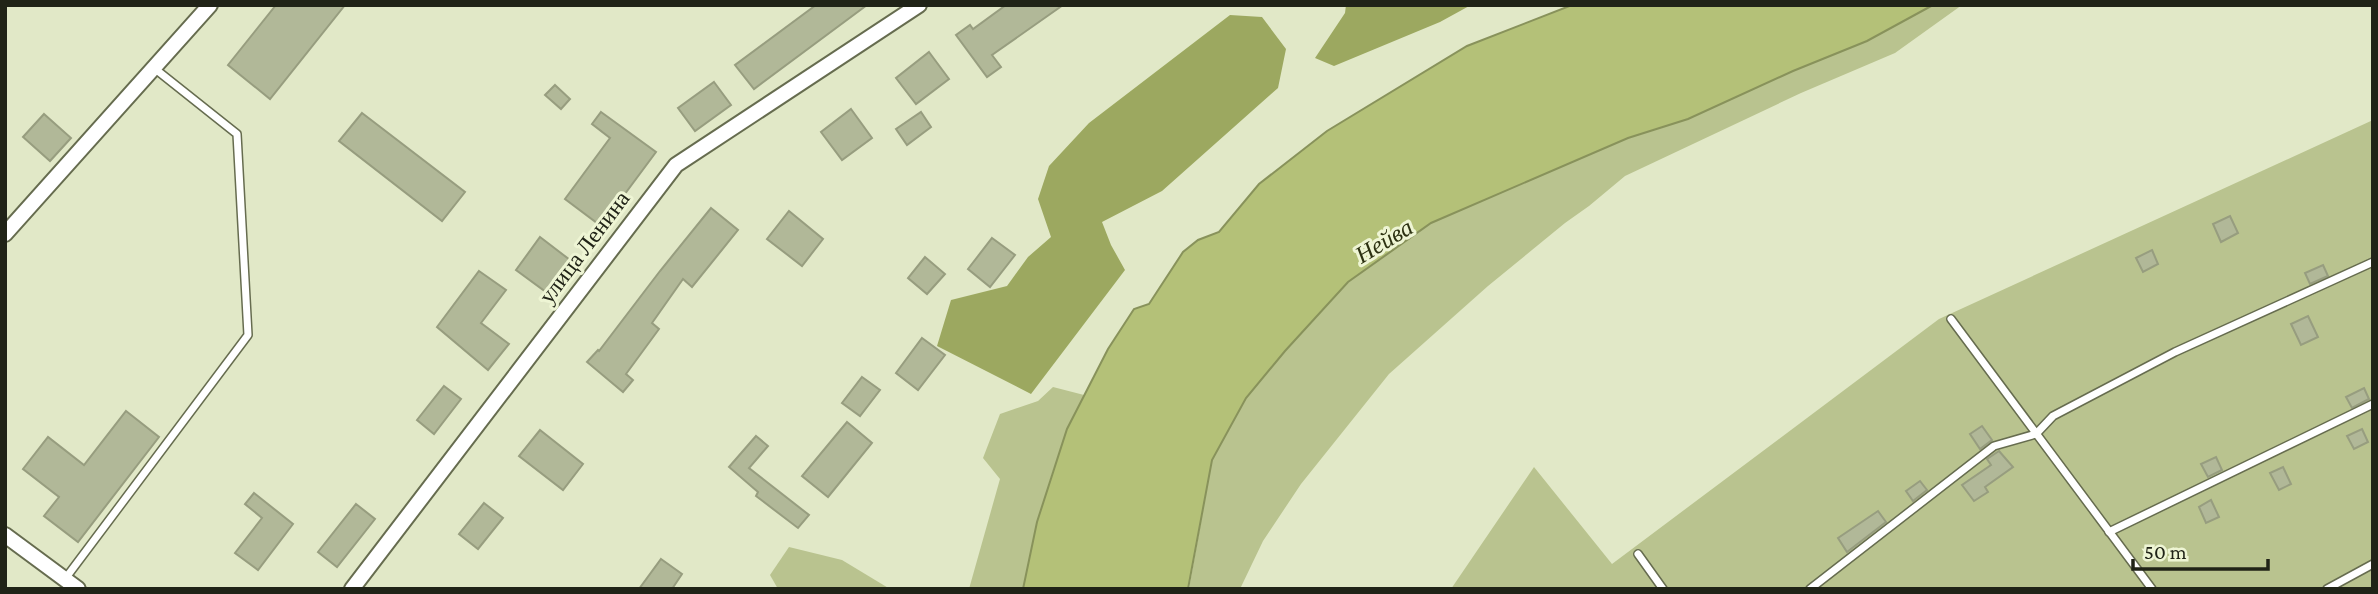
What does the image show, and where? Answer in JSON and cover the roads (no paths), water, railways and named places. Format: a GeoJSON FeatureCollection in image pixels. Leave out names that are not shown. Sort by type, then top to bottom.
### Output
{"type":"FeatureCollection","features":[{"type":"Feature","properties":{"kind":"street"},"geometry":{"type":"LineString","coordinates":[[5,234],[210,5]]}},
{"type":"Feature","properties":{"kind":"street","name":"улица Ленина"},"geometry":{"type":"LineString","coordinates":[[352,589],[676,165],[919,5]]}},
{"type":"Feature","properties":{"kind":"street"},"geometry":{"type":"LineString","coordinates":[[5,535],[78,589]]}},
{"type":"Feature","properties":{"kind":"lane"},"geometry":{"type":"LineString","coordinates":[[65,579],[248,335],[237,134],[154,68]]}},
{"type":"Feature","properties":{"kind":"lane"},"geometry":{"type":"LineString","coordinates":[[1810,589],[1994,446],[2036,434],[2053,416],[2163,358],[2373,262]]}},
{"type":"Feature","properties":{"kind":"lane"},"geometry":{"type":"LineString","coordinates":[[1951,319],[2152,589]]}},
{"type":"Feature","properties":{"kind":"lane"},"geometry":{"type":"LineString","coordinates":[[2109,532],[2373,404]]}},
{"type":"Feature","properties":{"kind":"lane"},"geometry":{"type":"LineString","coordinates":[[1638,554],[1663,589]]}},
{"type":"Feature","properties":{"kind":"lane"},"geometry":{"type":"LineString","coordinates":[[2327,589],[2373,564]]}},
{"type":"Feature","properties":{"kind":"water","name":"Нейва"},"geometry":{"type":"Polygon","coordinates":[[[1572,5],[1933,5],[1867,41],[1688,119],[1628,138],[1431,223],[1348,282],[1246,398],[1212,460],[1188,589],[1023,589],[1037,522],[1067,429],[1108,349],[1134,309],[1149,304],[1183,252],[1198,240],[1219,232],[1259,184],[1327,131],[1467,46],[1572,5]]]}}]}
